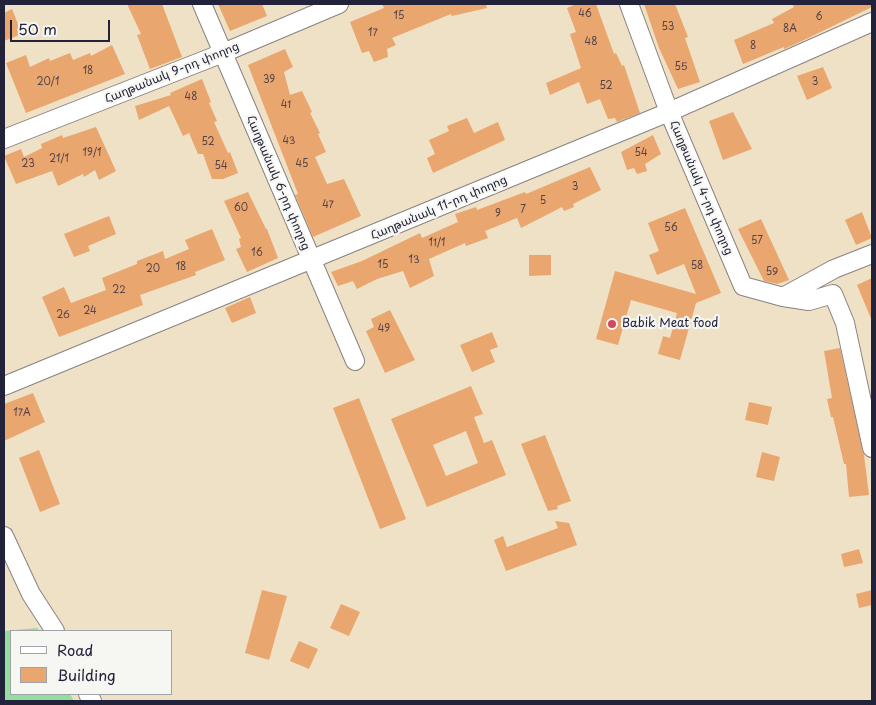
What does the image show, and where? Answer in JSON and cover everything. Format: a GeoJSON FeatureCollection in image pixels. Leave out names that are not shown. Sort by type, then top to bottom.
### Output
{"type":"FeatureCollection","features":[{"type":"Feature","properties":{"kind":"street","name":"Հաղթանակ 6-րդ փողոց"},"geometry":{"type":"LineString","coordinates":[[202,4],[355,361]]}},
{"type":"Feature","properties":{"kind":"street","name":"Հաղթանակ 9-րդ փողոց"},"geometry":{"type":"LineString","coordinates":[[4,139],[223,53],[339,4]]}},
{"type":"Feature","properties":{"kind":"street","name":"Հաղթանակ 4-րդ փողոց"},"geometry":{"type":"LineString","coordinates":[[629,4],[669,112],[743,286],[783,297],[809,301],[833,294],[845,323],[872,448]]}},
{"type":"Feature","properties":{"kind":"street","name":"Հաղթանակ 11-րդ փողոց"},"geometry":{"type":"LineString","coordinates":[[4,386],[669,112],[872,22]]}},
{"type":"Feature","properties":{"kind":"street"},"geometry":{"type":"LineString","coordinates":[[783,297],[834,269],[872,254]]}},
{"type":"Feature","properties":{"kind":"street"},"geometry":{"type":"LineString","coordinates":[[4,536],[31,594],[54,630]]}},
{"type":"Feature","properties":{"kind":"green space"},"geometry":{"type":"Polygon","coordinates":[[[37,628],[38,630],[15,630],[37,628]]]}},
{"type":"Feature","properties":{"kind":"green space"},"geometry":{"type":"Polygon","coordinates":[[[10,630],[10,695],[71,695],[74,701],[4,701],[4,631],[10,630]]]}},
{"type":"Feature","properties":{"kind":"building"},"geometry":{"type":"Polygon","coordinates":[[[127,4],[162,4],[182,57],[150,69],[137,35],[141,34],[127,4]]]}},
{"type":"Feature","properties":{"kind":"building"},"geometry":{"type":"Polygon","coordinates":[[[218,4],[262,4],[267,16],[230,31],[218,4]]]}},
{"type":"Feature","properties":{"kind":"building"},"geometry":{"type":"Polygon","coordinates":[[[382,4],[486,4],[487,8],[452,16],[451,14],[392,38],[396,45],[387,49],[388,57],[374,62],[369,51],[362,53],[350,22],[384,8],[382,4]]]}},
{"type":"Feature","properties":{"kind":"building"},"geometry":{"type":"Polygon","coordinates":[[[576,4],[596,4],[614,54],[616,53],[622,66],[624,65],[640,113],[617,122],[615,118],[608,119],[600,99],[587,104],[579,82],[550,95],[546,83],[581,68],[570,34],[576,32],[567,8],[576,4]]]}},
{"type":"Feature","properties":{"kind":"building"},"geometry":{"type":"Polygon","coordinates":[[[644,4],[675,4],[688,37],[685,38],[700,82],[678,89],[659,48],[644,4]]]}},
{"type":"Feature","properties":{"kind":"building"},"geometry":{"type":"Polygon","coordinates":[[[792,4],[872,4],[872,7],[784,49],[784,47],[743,64],[734,40],[774,23],[772,19],[794,7],[792,4]]]}},
{"type":"Feature","properties":{"kind":"building"},"geometry":{"type":"Polygon","coordinates":[[[12,9],[22,34],[4,41],[4,13],[12,9]]]}},
{"type":"Feature","properties":{"kind":"building"},"geometry":{"type":"Polygon","coordinates":[[[112,45],[125,74],[26,113],[6,63],[26,55],[30,67],[49,58],[50,61],[70,53],[73,60],[90,53],[91,56],[112,45]]]}},
{"type":"Feature","properties":{"kind":"building"},"geometry":{"type":"Polygon","coordinates":[[[285,49],[293,67],[284,72],[290,95],[302,91],[312,112],[310,113],[320,133],[318,134],[326,152],[315,157],[327,184],[344,179],[361,216],[313,237],[295,195],[298,194],[248,65],[285,49]]]}},
{"type":"Feature","properties":{"kind":"building"},"geometry":{"type":"Polygon","coordinates":[[[823,67],[832,88],[807,100],[797,76],[823,67]]]}},
{"type":"Feature","properties":{"kind":"building"},"geometry":{"type":"Polygon","coordinates":[[[202,79],[217,121],[214,122],[228,153],[230,152],[238,173],[223,179],[212,179],[203,154],[198,154],[189,133],[183,136],[169,106],[139,120],[135,106],[171,95],[170,93],[202,79]]]}},
{"type":"Feature","properties":{"kind":"building"},"geometry":{"type":"Polygon","coordinates":[[[733,112],[752,149],[723,160],[709,121],[733,112]]]}},
{"type":"Feature","properties":{"kind":"building"},"geometry":{"type":"Polygon","coordinates":[[[467,118],[474,133],[498,122],[505,140],[433,173],[427,158],[435,154],[429,140],[449,131],[447,126],[467,118]]]}},
{"type":"Feature","properties":{"kind":"building"},"geometry":{"type":"Polygon","coordinates":[[[96,127],[116,171],[99,180],[95,170],[84,177],[83,174],[58,186],[52,171],[16,184],[4,156],[21,149],[24,157],[42,148],[41,144],[62,135],[63,138],[96,127]]]}},
{"type":"Feature","properties":{"kind":"building"},"geometry":{"type":"Polygon","coordinates":[[[653,135],[661,154],[645,164],[647,171],[637,174],[634,168],[627,170],[621,152],[653,135]]]}},
{"type":"Feature","properties":{"kind":"building"},"geometry":{"type":"Polygon","coordinates":[[[590,167],[601,190],[573,204],[574,207],[564,211],[562,207],[521,228],[517,218],[485,231],[488,238],[466,246],[465,243],[429,259],[434,276],[410,288],[403,271],[377,279],[357,289],[353,281],[338,286],[331,272],[362,261],[420,233],[422,238],[458,222],[455,214],[476,207],[477,210],[525,192],[526,194],[590,167]]]}},
{"type":"Feature","properties":{"kind":"building"},"geometry":{"type":"Polygon","coordinates":[[[248,192],[267,229],[278,258],[247,272],[236,249],[241,247],[239,239],[241,238],[224,201],[248,192]]]}},
{"type":"Feature","properties":{"kind":"building"},"geometry":{"type":"Polygon","coordinates":[[[685,208],[721,293],[696,303],[680,360],[658,354],[663,336],[670,338],[677,313],[631,300],[618,345],[596,339],[615,271],[696,294],[684,264],[657,275],[649,255],[659,251],[648,223],[685,208]]]}},
{"type":"Feature","properties":{"kind":"building"},"geometry":{"type":"Polygon","coordinates":[[[862,212],[872,238],[856,245],[845,220],[862,212]]]}},
{"type":"Feature","properties":{"kind":"building"},"geometry":{"type":"Polygon","coordinates":[[[109,216],[116,234],[88,246],[90,251],[74,257],[64,234],[109,216]]]}},
{"type":"Feature","properties":{"kind":"building"},"geometry":{"type":"Polygon","coordinates":[[[761,219],[789,280],[777,284],[764,281],[738,229],[761,219]]]}},
{"type":"Feature","properties":{"kind":"building"},"geometry":{"type":"Polygon","coordinates":[[[212,229],[225,260],[195,272],[196,275],[140,295],[143,305],[59,337],[42,297],[64,287],[71,303],[106,290],[102,278],[163,251],[165,259],[189,249],[185,240],[212,229]]]}},
{"type":"Feature","properties":{"kind":"building"},"geometry":{"type":"Polygon","coordinates":[[[529,255],[551,255],[551,275],[529,276],[529,255]]]}},
{"type":"Feature","properties":{"kind":"building"},"geometry":{"type":"Polygon","coordinates":[[[872,278],[872,321],[857,285],[872,278]]]}},
{"type":"Feature","properties":{"kind":"building"},"geometry":{"type":"Polygon","coordinates":[[[250,297],[256,313],[232,323],[225,308],[250,297]]]}},
{"type":"Feature","properties":{"kind":"building"},"geometry":{"type":"Polygon","coordinates":[[[390,310],[415,360],[385,373],[366,331],[374,327],[371,319],[390,310]]]}},
{"type":"Feature","properties":{"kind":"building"},"geometry":{"type":"Polygon","coordinates":[[[492,332],[498,347],[490,350],[495,362],[472,372],[460,345],[492,332]]]}},
{"type":"Feature","properties":{"kind":"building"},"geometry":{"type":"Polygon","coordinates":[[[840,348],[864,455],[869,495],[849,497],[846,464],[844,464],[827,399],[832,398],[824,351],[840,348]]]}},
{"type":"Feature","properties":{"kind":"building"},"geometry":{"type":"Polygon","coordinates":[[[471,386],[483,414],[474,417],[484,443],[492,440],[506,475],[427,507],[391,419],[471,386]],[[466,431],[433,445],[446,476],[478,463],[466,431]]]}},
{"type":"Feature","properties":{"kind":"building"},"geometry":{"type":"Polygon","coordinates":[[[33,393],[45,422],[4,441],[4,404],[33,393]]]}},
{"type":"Feature","properties":{"kind":"building"},"geometry":{"type":"Polygon","coordinates":[[[359,398],[406,519],[380,529],[333,408],[359,398]]]}},
{"type":"Feature","properties":{"kind":"building"},"geometry":{"type":"Polygon","coordinates":[[[749,402],[772,407],[768,425],[745,420],[749,402]]]}},
{"type":"Feature","properties":{"kind":"building"},"geometry":{"type":"Polygon","coordinates":[[[545,435],[571,501],[557,506],[558,509],[548,511],[521,444],[545,435]]]}},
{"type":"Feature","properties":{"kind":"building"},"geometry":{"type":"Polygon","coordinates":[[[39,450],[60,504],[40,512],[19,458],[39,450]]]}},
{"type":"Feature","properties":{"kind":"building"},"geometry":{"type":"Polygon","coordinates":[[[762,452],[780,457],[774,481],[756,477],[762,452]]]}},
{"type":"Feature","properties":{"kind":"building"},"geometry":{"type":"Polygon","coordinates":[[[555,521],[569,523],[577,545],[506,571],[494,540],[503,536],[507,547],[558,528],[555,521]]]}},
{"type":"Feature","properties":{"kind":"building"},"geometry":{"type":"Polygon","coordinates":[[[859,549],[863,563],[844,567],[841,554],[859,549]]]}},
{"type":"Feature","properties":{"kind":"building"},"geometry":{"type":"Polygon","coordinates":[[[262,590],[287,596],[269,660],[245,653],[262,590]]]}},
{"type":"Feature","properties":{"kind":"building"},"geometry":{"type":"Polygon","coordinates":[[[872,590],[872,605],[859,608],[856,594],[872,590]]]}},
{"type":"Feature","properties":{"kind":"building"},"geometry":{"type":"Polygon","coordinates":[[[341,604],[360,612],[349,636],[330,628],[341,604]]]}},
{"type":"Feature","properties":{"kind":"building"},"geometry":{"type":"Polygon","coordinates":[[[299,641],[318,649],[309,669],[290,661],[299,641]]]}},
{"type":"Feature","properties":{"kind":"place","name":"Babik Meat food"},"geometry":{"type":"Point","coordinates":[612,324]}}]}
